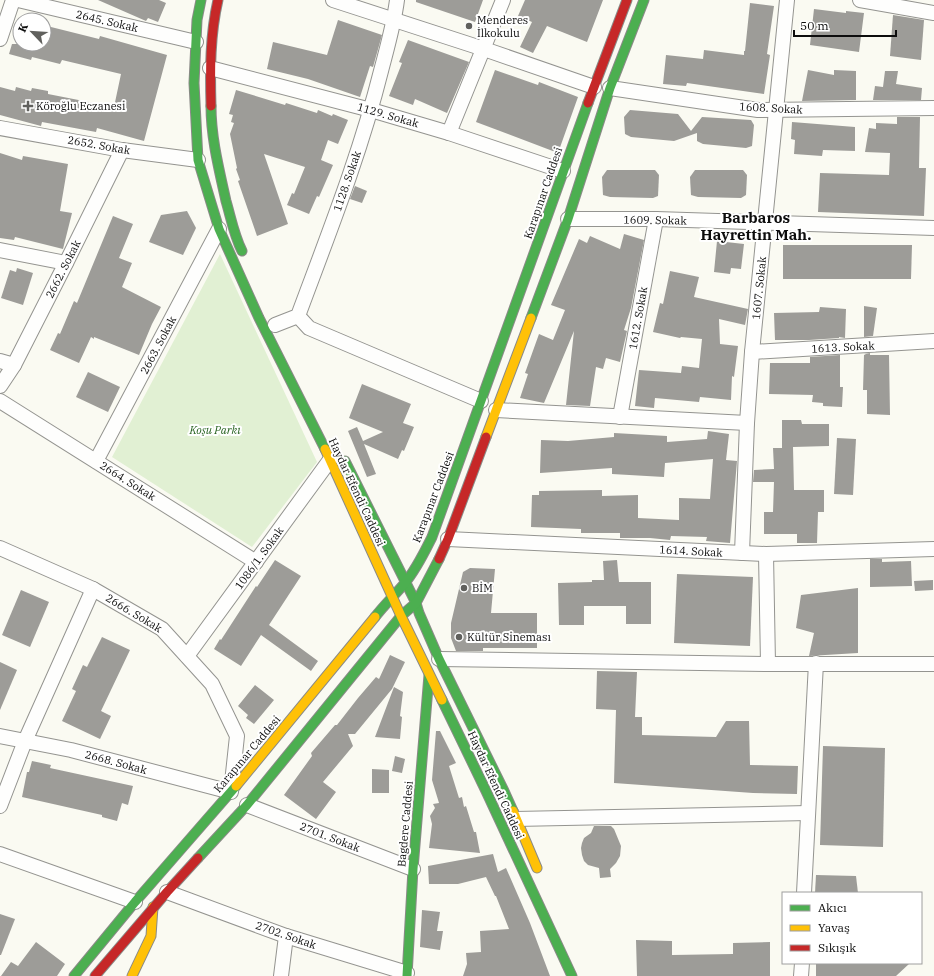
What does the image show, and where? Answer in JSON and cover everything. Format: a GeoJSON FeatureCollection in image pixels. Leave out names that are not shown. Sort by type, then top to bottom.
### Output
{"type":"FeatureCollection","features":[{"type":"Feature","properties":{"kind":"main road","name":"Haydar Efendi Caddesi"},"geometry":{"type":"LineString","coordinates":[[201,0],[197,20],[194,83],[198,160],[219,229],[259,318],[416,603],[439,659],[504,791],[514,819],[540,876]]}},
{"type":"Feature","properties":{"kind":"main road"},"geometry":{"type":"LineString","coordinates":[[218,0],[213,23],[210,68],[211,118],[216,163],[236,239],[246,260]]}},
{"type":"Feature","properties":{"kind":"main road","name":"Karapınar Caddesi"},"geometry":{"type":"LineString","coordinates":[[74,976],[135,902],[231,792],[392,596],[405,584],[421,558],[432,537],[563,171],[627,0]]}},
{"type":"Feature","properties":{"kind":"main road"},"geometry":{"type":"LineString","coordinates":[[95,976],[153,907],[247,805],[401,616],[416,603],[435,568],[448,539],[568,218],[610,88],[644,0]]}},
{"type":"Feature","properties":{"kind":"main road","name":"Haydar Efendi Caddesi"},"geometry":{"type":"LineString","coordinates":[[335,456],[401,616],[486,791],[572,976]]}},
{"type":"Feature","properties":{"kind":"main road","name":"Bagdere Caddesi"},"geometry":{"type":"LineString","coordinates":[[407,975],[413,868],[429,673]]}},
{"type":"Feature","properties":{"kind":"main road"},"geometry":{"type":"LineString","coordinates":[[132,976],[151,936],[153,907]]}},
{"type":"Feature","properties":{"kind":"street"},"geometry":{"type":"LineString","coordinates":[[0,39],[13,0]]}},
{"type":"Feature","properties":{"kind":"street","name":"2645. Sokak"},"geometry":{"type":"LineString","coordinates":[[18,0],[196,42]]}},
{"type":"Feature","properties":{"kind":"street"},"geometry":{"type":"LineString","coordinates":[[333,0],[484,49],[594,87]]}},
{"type":"Feature","properties":{"kind":"street","name":"1128. Sokak"},"geometry":{"type":"LineString","coordinates":[[298,316],[340,204],[371,110],[394,20],[397,0]]}},
{"type":"Feature","properties":{"kind":"street"},"geometry":{"type":"LineString","coordinates":[[449,133],[504,0]]}},
{"type":"Feature","properties":{"kind":"street","name":"1607. Sokak"},"geometry":{"type":"LineString","coordinates":[[742,553],[747,423],[752,352],[787,0]]}},
{"type":"Feature","properties":{"kind":"street"},"geometry":{"type":"LineString","coordinates":[[860,0],[934,13]]}},
{"type":"Feature","properties":{"kind":"street","name":"1129. Sokak"},"geometry":{"type":"LineString","coordinates":[[210,68],[371,110],[449,133],[563,171]]}},
{"type":"Feature","properties":{"kind":"street","name":"1608. Sokak"},"geometry":{"type":"LineString","coordinates":[[610,88],[758,110],[934,108]]}},
{"type":"Feature","properties":{"kind":"street","name":"2652. Sokak"},"geometry":{"type":"LineString","coordinates":[[0,128],[122,150],[198,160]]}},
{"type":"Feature","properties":{"kind":"street","name":"2662. Sokak"},"geometry":{"type":"LineString","coordinates":[[0,386],[14,365],[122,150]]}},
{"type":"Feature","properties":{"kind":"street","name":"1609. Sokak"},"geometry":{"type":"LineString","coordinates":[[568,218],[656,219],[934,228]]}},
{"type":"Feature","properties":{"kind":"street","name":"1612. Sokak"},"geometry":{"type":"LineString","coordinates":[[620,417],[656,219]]}},
{"type":"Feature","properties":{"kind":"street","name":"2663. Sokak"},"geometry":{"type":"LineString","coordinates":[[96,461],[219,229]]}},
{"type":"Feature","properties":{"kind":"street"},"geometry":{"type":"LineString","coordinates":[[0,250],[66,263]]}},
{"type":"Feature","properties":{"kind":"street"},"geometry":{"type":"LineString","coordinates":[[275,324],[298,316],[309,328],[481,401]]}},
{"type":"Feature","properties":{"kind":"street","name":"1613. Sokak"},"geometry":{"type":"LineString","coordinates":[[752,352],[934,341]]}},
{"type":"Feature","properties":{"kind":"street"},"geometry":{"type":"LineString","coordinates":[[0,360],[14,365]]}},
{"type":"Feature","properties":{"kind":"street","name":"2664. Sokak"},"geometry":{"type":"LineString","coordinates":[[0,401],[256,562]]}},
{"type":"Feature","properties":{"kind":"street"},"geometry":{"type":"LineString","coordinates":[[496,410],[747,423]]}},
{"type":"Feature","properties":{"kind":"street","name":"1086/1. Sokak"},"geometry":{"type":"LineString","coordinates":[[187,656],[335,456]]}},
{"type":"Feature","properties":{"kind":"street","name":"1614. Sokak"},"geometry":{"type":"LineString","coordinates":[[448,539],[766,554],[934,549]]}},
{"type":"Feature","properties":{"kind":"street","name":"2666. Sokak"},"geometry":{"type":"LineString","coordinates":[[0,548],[93,589],[162,629],[212,684],[237,736],[231,792]]}},
{"type":"Feature","properties":{"kind":"street"},"geometry":{"type":"LineString","coordinates":[[766,554],[768,664]]}},
{"type":"Feature","properties":{"kind":"street"},"geometry":{"type":"LineString","coordinates":[[0,806],[25,741],[93,589]]}},
{"type":"Feature","properties":{"kind":"street"},"geometry":{"type":"LineString","coordinates":[[439,659],[768,664],[934,664]]}},
{"type":"Feature","properties":{"kind":"street"},"geometry":{"type":"LineString","coordinates":[[804,892],[816,663]]}},
{"type":"Feature","properties":{"kind":"street","name":"2668. Sokak"},"geometry":{"type":"LineString","coordinates":[[0,736],[71,750],[231,792]]}},
{"type":"Feature","properties":{"kind":"street","name":"2701. Sokak"},"geometry":{"type":"LineString","coordinates":[[247,805],[413,868]]}},
{"type":"Feature","properties":{"kind":"street"},"geometry":{"type":"LineString","coordinates":[[514,819],[808,813]]}},
{"type":"Feature","properties":{"kind":"street"},"geometry":{"type":"LineString","coordinates":[[0,854],[135,902]]}},
{"type":"Feature","properties":{"kind":"street","name":"2702. Sokak"},"geometry":{"type":"LineString","coordinates":[[167,892],[286,936],[407,975]]}},
{"type":"Feature","properties":{"kind":"street"},"geometry":{"type":"LineString","coordinates":[[281,976],[286,936]]}},
{"type":"Feature","properties":{"kind":"street"},"geometry":{"type":"LineString","coordinates":[[801,976],[802,964]]}},
{"type":"Feature","properties":{"kind":"green space","name":"Koşu Parkı"},"geometry":{"type":"Polygon","coordinates":[[[220,254],[317,462],[252,547],[112,457],[220,254]]]}},
{"type":"Feature","properties":{"kind":"building"},"geometry":{"type":"Polygon","coordinates":[[[98,0],[159,0],[166,3],[158,22],[148,18],[146,21],[98,0]]]}},
{"type":"Feature","properties":{"kind":"building"},"geometry":{"type":"Polygon","coordinates":[[[416,0],[483,0],[475,22],[416,2],[416,0]]]}},
{"type":"Feature","properties":{"kind":"building"},"geometry":{"type":"Polygon","coordinates":[[[525,0],[603,0],[587,42],[547,26],[533,53],[520,47],[532,22],[518,16],[525,0]]]}},
{"type":"Feature","properties":{"kind":"building"},"geometry":{"type":"Polygon","coordinates":[[[750,3],[774,6],[767,54],[770,55],[764,94],[687,83],[686,86],[663,84],[666,55],[703,59],[704,50],[744,55],[750,3]]]}},
{"type":"Feature","properties":{"kind":"building"},"geometry":{"type":"Polygon","coordinates":[[[814,9],[846,13],[846,11],[864,13],[859,52],[810,45],[814,9]]]}},
{"type":"Feature","properties":{"kind":"building"},"geometry":{"type":"Polygon","coordinates":[[[893,15],[924,20],[921,60],[890,56],[893,15]]]}},
{"type":"Feature","properties":{"kind":"building"},"geometry":{"type":"Polygon","coordinates":[[[338,20],[382,35],[373,67],[370,66],[360,97],[308,79],[267,69],[273,42],[327,55],[338,20]]]}},
{"type":"Feature","properties":{"kind":"building"},"geometry":{"type":"Polygon","coordinates":[[[52,27],[99,39],[100,36],[167,55],[144,141],[97,128],[96,132],[42,122],[41,126],[0,115],[0,87],[15,91],[16,87],[31,91],[32,88],[48,91],[48,94],[114,107],[121,74],[62,60],[60,64],[32,57],[31,60],[9,54],[12,44],[12,52],[52,52],[52,27]]]}},
{"type":"Feature","properties":{"kind":"building"},"geometry":{"type":"Polygon","coordinates":[[[408,40],[469,62],[447,113],[415,99],[413,105],[389,96],[402,63],[399,62],[408,40]]]}},
{"type":"Feature","properties":{"kind":"building"},"geometry":{"type":"Polygon","coordinates":[[[495,70],[538,85],[539,82],[578,97],[558,153],[476,122],[495,70]]]}},
{"type":"Feature","properties":{"kind":"building"},"geometry":{"type":"Polygon","coordinates":[[[808,70],[834,75],[834,70],[856,71],[856,100],[802,101],[808,70]]]}},
{"type":"Feature","properties":{"kind":"building"},"geometry":{"type":"Polygon","coordinates":[[[885,71],[898,71],[896,84],[922,88],[921,100],[873,100],[875,86],[883,87],[885,71]]]}},
{"type":"Feature","properties":{"kind":"building"},"geometry":{"type":"Polygon","coordinates":[[[236,90],[317,113],[318,110],[332,116],[333,114],[348,120],[338,144],[328,140],[321,160],[333,165],[319,197],[317,196],[309,214],[287,205],[292,193],[294,194],[305,167],[264,154],[288,224],[257,236],[238,181],[240,180],[236,169],[230,134],[234,123],[231,122],[233,115],[229,114],[236,90]]]}},
{"type":"Feature","properties":{"kind":"building"},"geometry":{"type":"Polygon","coordinates":[[[630,110],[678,114],[691,131],[702,117],[751,120],[754,125],[752,146],[746,148],[703,144],[697,141],[697,133],[674,141],[631,137],[625,134],[624,117],[630,110]]]}},
{"type":"Feature","properties":{"kind":"building"},"geometry":{"type":"Polygon","coordinates":[[[897,117],[920,117],[919,168],[926,168],[924,216],[818,212],[820,173],[889,175],[890,153],[865,152],[869,128],[876,129],[876,123],[897,124],[897,117]]]}},
{"type":"Feature","properties":{"kind":"building"},"geometry":{"type":"Polygon","coordinates":[[[792,122],[855,127],[855,151],[823,150],[822,156],[794,154],[795,140],[791,139],[792,122]]]}},
{"type":"Feature","properties":{"kind":"building"},"geometry":{"type":"Polygon","coordinates":[[[0,153],[22,160],[23,156],[68,164],[60,211],[72,213],[63,249],[15,237],[14,240],[0,238],[0,153]]]}},
{"type":"Feature","properties":{"kind":"building"},"geometry":{"type":"Polygon","coordinates":[[[607,170],[655,170],[659,175],[658,196],[653,198],[610,197],[603,195],[602,177],[607,170]]]}},
{"type":"Feature","properties":{"kind":"building"},"geometry":{"type":"Polygon","coordinates":[[[695,170],[743,170],[747,175],[746,195],[741,198],[698,197],[691,195],[690,177],[695,170]]]}},
{"type":"Feature","properties":{"kind":"building"},"geometry":{"type":"Polygon","coordinates":[[[355,186],[367,191],[362,203],[350,199],[355,186]]]}},
{"type":"Feature","properties":{"kind":"building"},"geometry":{"type":"Polygon","coordinates":[[[187,211],[196,228],[183,255],[149,242],[161,215],[187,211]]]}},
{"type":"Feature","properties":{"kind":"building"},"geometry":{"type":"Polygon","coordinates":[[[113,216],[133,224],[119,258],[132,263],[122,287],[161,307],[139,355],[91,337],[79,363],[50,350],[58,333],[60,334],[74,301],[77,303],[113,216]]]}},
{"type":"Feature","properties":{"kind":"building"},"geometry":{"type":"Polygon","coordinates":[[[624,234],[644,240],[631,308],[624,330],[627,331],[620,362],[606,358],[603,369],[596,367],[590,406],[566,405],[574,331],[544,403],[520,398],[528,374],[525,373],[539,334],[553,340],[565,310],[551,305],[579,239],[587,243],[590,236],[620,249],[624,234]]]}},
{"type":"Feature","properties":{"kind":"building"},"geometry":{"type":"Polygon","coordinates":[[[717,241],[744,244],[741,269],[731,268],[730,274],[714,272],[717,241]]]}},
{"type":"Feature","properties":{"kind":"building"},"geometry":{"type":"Polygon","coordinates":[[[783,245],[912,245],[911,279],[783,279],[783,245]]]}},
{"type":"Feature","properties":{"kind":"building"},"geometry":{"type":"Polygon","coordinates":[[[17,268],[33,273],[23,305],[1,298],[10,270],[16,272],[17,268]]]}},
{"type":"Feature","properties":{"kind":"building"},"geometry":{"type":"Polygon","coordinates":[[[670,271],[699,277],[694,297],[748,309],[745,325],[719,319],[720,344],[738,346],[734,377],[732,376],[731,400],[700,397],[699,402],[655,398],[654,408],[635,406],[639,370],[681,373],[682,366],[699,368],[702,339],[680,338],[653,332],[660,303],[663,304],[670,271]]]}},
{"type":"Feature","properties":{"kind":"building"},"geometry":{"type":"Polygon","coordinates":[[[864,306],[877,308],[873,336],[864,337],[864,306]]]}},
{"type":"Feature","properties":{"kind":"building"},"geometry":{"type":"Polygon","coordinates":[[[820,307],[846,309],[845,338],[775,340],[774,313],[819,312],[820,307]]]}},
{"type":"Feature","properties":{"kind":"building"},"geometry":{"type":"Polygon","coordinates":[[[870,353],[870,355],[889,355],[890,415],[867,414],[867,390],[863,390],[864,355],[866,355],[864,354],[870,353]]]}},
{"type":"Feature","properties":{"kind":"building"},"geometry":{"type":"Polygon","coordinates":[[[840,355],[840,387],[843,387],[842,407],[823,406],[823,403],[812,402],[813,395],[769,394],[770,363],[810,363],[810,357],[840,355]]]}},
{"type":"Feature","properties":{"kind":"building"},"geometry":{"type":"Polygon","coordinates":[[[88,372],[120,387],[108,412],[76,397],[88,372]]]}},
{"type":"Feature","properties":{"kind":"building"},"geometry":{"type":"Polygon","coordinates":[[[362,384],[411,404],[403,423],[414,427],[404,451],[402,450],[398,459],[364,444],[376,474],[367,477],[348,431],[357,427],[363,441],[383,432],[349,418],[362,384]]]}},
{"type":"Feature","properties":{"kind":"building"},"geometry":{"type":"Polygon","coordinates":[[[782,420],[801,420],[802,424],[829,424],[829,446],[793,447],[794,490],[824,490],[824,512],[818,512],[817,543],[797,543],[797,534],[764,534],[764,512],[773,512],[774,482],[753,482],[754,470],[774,469],[773,448],[782,448],[782,420]]]}},
{"type":"Feature","properties":{"kind":"building"},"geometry":{"type":"Polygon","coordinates":[[[708,431],[729,434],[726,460],[737,461],[730,543],[706,541],[707,537],[671,536],[670,540],[620,538],[620,533],[581,533],[581,529],[531,527],[532,495],[539,495],[539,491],[602,490],[602,496],[638,495],[638,518],[679,520],[679,498],[710,499],[713,459],[665,463],[664,477],[612,474],[612,468],[540,473],[541,440],[568,441],[614,437],[614,433],[667,436],[667,442],[707,439],[708,431]]]}},
{"type":"Feature","properties":{"kind":"building"},"geometry":{"type":"Polygon","coordinates":[[[837,438],[856,439],[853,495],[834,494],[837,438]]]}},
{"type":"Feature","properties":{"kind":"building"},"geometry":{"type":"Polygon","coordinates":[[[870,559],[882,559],[882,562],[911,561],[912,586],[870,587],[870,559]]]}},
{"type":"Feature","properties":{"kind":"building"},"geometry":{"type":"Polygon","coordinates":[[[275,560],[301,576],[269,625],[318,661],[311,671],[261,635],[241,666],[214,649],[275,560]]]}},
{"type":"Feature","properties":{"kind":"building"},"geometry":{"type":"Polygon","coordinates":[[[617,560],[619,582],[651,582],[651,624],[626,624],[626,606],[584,606],[584,625],[559,625],[558,583],[592,582],[592,580],[604,580],[603,561],[617,560]]]}},
{"type":"Feature","properties":{"kind":"building"},"geometry":{"type":"Polygon","coordinates":[[[470,568],[495,569],[491,613],[537,613],[537,648],[483,648],[483,651],[456,651],[451,638],[451,623],[463,572],[470,568]]]}},
{"type":"Feature","properties":{"kind":"building"},"geometry":{"type":"Polygon","coordinates":[[[677,574],[753,577],[750,646],[674,643],[677,574]]]}},
{"type":"Feature","properties":{"kind":"building"},"geometry":{"type":"Polygon","coordinates":[[[933,580],[933,590],[915,591],[914,581],[933,580]]]}},
{"type":"Feature","properties":{"kind":"building"},"geometry":{"type":"Polygon","coordinates":[[[858,588],[858,653],[809,656],[814,633],[796,628],[801,595],[858,588]]]}},
{"type":"Feature","properties":{"kind":"building"},"geometry":{"type":"Polygon","coordinates":[[[21,590],[49,602],[30,647],[2,635],[21,590]]]}},
{"type":"Feature","properties":{"kind":"building"},"geometry":{"type":"Polygon","coordinates":[[[102,637],[130,650],[101,711],[111,716],[100,739],[62,721],[76,691],[72,689],[83,665],[87,667],[102,637]]]}},
{"type":"Feature","properties":{"kind":"building"},"geometry":{"type":"Polygon","coordinates":[[[390,655],[405,662],[392,689],[355,734],[348,734],[353,746],[323,782],[336,792],[316,819],[284,795],[312,756],[311,753],[335,725],[337,725],[376,677],[379,679],[390,655]]]}},
{"type":"Feature","properties":{"kind":"building"},"geometry":{"type":"Polygon","coordinates":[[[0,662],[17,670],[0,710],[0,662]]]}},
{"type":"Feature","properties":{"kind":"building"},"geometry":{"type":"Polygon","coordinates":[[[597,671],[637,672],[635,717],[642,717],[642,735],[716,737],[726,721],[749,721],[750,765],[798,766],[797,794],[753,793],[614,783],[616,710],[596,709],[597,671]]]}},
{"type":"Feature","properties":{"kind":"building"},"geometry":{"type":"Polygon","coordinates":[[[255,685],[274,700],[254,724],[246,718],[248,715],[238,706],[255,685]]]}},
{"type":"Feature","properties":{"kind":"building"},"geometry":{"type":"Polygon","coordinates":[[[394,687],[403,692],[400,716],[402,717],[400,739],[375,737],[394,687]]]}},
{"type":"Feature","properties":{"kind":"building"},"geometry":{"type":"Polygon","coordinates":[[[436,731],[440,731],[456,763],[449,766],[459,798],[462,797],[464,807],[466,806],[474,832],[476,832],[480,853],[429,848],[432,824],[430,816],[435,808],[433,804],[439,803],[432,780],[436,731]]]}},
{"type":"Feature","properties":{"kind":"building"},"geometry":{"type":"Polygon","coordinates":[[[823,746],[885,748],[883,847],[820,845],[823,746]]]}},
{"type":"Feature","properties":{"kind":"building"},"geometry":{"type":"Polygon","coordinates":[[[395,756],[405,759],[402,773],[392,771],[395,756]]]}},
{"type":"Feature","properties":{"kind":"building"},"geometry":{"type":"Polygon","coordinates":[[[32,761],[51,765],[50,768],[133,786],[128,805],[122,803],[117,821],[102,817],[102,815],[22,797],[27,772],[29,772],[32,761]]]}},
{"type":"Feature","properties":{"kind":"building"},"geometry":{"type":"Polygon","coordinates":[[[372,769],[389,770],[389,793],[372,793],[372,769]]]}},
{"type":"Feature","properties":{"kind":"building"},"geometry":{"type":"Polygon","coordinates":[[[594,826],[611,826],[614,829],[621,846],[620,856],[610,869],[611,877],[600,878],[599,868],[588,865],[584,861],[582,855],[581,848],[584,838],[591,833],[594,826]]]}},
{"type":"Feature","properties":{"kind":"building"},"geometry":{"type":"Polygon","coordinates":[[[493,854],[498,872],[506,868],[530,923],[550,976],[463,976],[467,964],[466,953],[481,952],[480,931],[509,929],[496,896],[486,877],[458,884],[429,884],[428,866],[493,854]]]}},
{"type":"Feature","properties":{"kind":"building"},"geometry":{"type":"Polygon","coordinates":[[[816,875],[856,876],[858,892],[815,892],[816,875]]]}},
{"type":"Feature","properties":{"kind":"building"},"geometry":{"type":"Polygon","coordinates":[[[422,910],[440,912],[437,931],[443,931],[440,950],[420,947],[422,910]]]}},
{"type":"Feature","properties":{"kind":"building"},"geometry":{"type":"Polygon","coordinates":[[[0,914],[15,919],[1,955],[0,955],[0,914]]]}},
{"type":"Feature","properties":{"kind":"building"},"geometry":{"type":"Polygon","coordinates":[[[636,940],[672,941],[672,955],[733,954],[733,943],[770,942],[770,976],[637,976],[636,940]]]}},
{"type":"Feature","properties":{"kind":"building"},"geometry":{"type":"Polygon","coordinates":[[[36,942],[65,964],[57,976],[1,976],[11,962],[18,966],[36,942]]]}},
{"type":"Feature","properties":{"kind":"building"},"geometry":{"type":"Polygon","coordinates":[[[816,964],[909,964],[896,976],[816,976],[816,964]]]}},
{"type":"Feature","properties":{"kind":"traffic: fast"},"geometry":{"type":"LineString","coordinates":[[201,0],[197,20],[194,83],[198,160],[219,229],[259,318],[325,449]]}},
{"type":"Feature","properties":{"kind":"traffic: fast"},"geometry":{"type":"LineString","coordinates":[[531,318],[568,219],[610,88],[644,0]]}},
{"type":"Feature","properties":{"kind":"traffic: fast"},"geometry":{"type":"LineString","coordinates":[[375,617],[408,579],[420,561],[432,537],[588,103]]}},
{"type":"Feature","properties":{"kind":"traffic: fast"},"geometry":{"type":"LineString","coordinates":[[211,106],[214,142],[226,201],[242,251]]}},
{"type":"Feature","properties":{"kind":"traffic: fast"},"geometry":{"type":"LineString","coordinates":[[345,461],[416,603],[439,659],[513,811]]}},
{"type":"Feature","properties":{"kind":"traffic: fast"},"geometry":{"type":"LineString","coordinates":[[198,858],[247,805],[401,616],[416,603],[439,559]]}},
{"type":"Feature","properties":{"kind":"traffic: fast"},"geometry":{"type":"LineString","coordinates":[[407,976],[413,869],[429,675]]}},
{"type":"Feature","properties":{"kind":"traffic: fast"},"geometry":{"type":"LineString","coordinates":[[442,700],[572,976]]}},
{"type":"Feature","properties":{"kind":"traffic: fast"},"geometry":{"type":"LineString","coordinates":[[74,976],[135,902],[236,786]]}},
{"type":"Feature","properties":{"kind":"traffic: slow"},"geometry":{"type":"LineString","coordinates":[[486,437],[531,318]]}},
{"type":"Feature","properties":{"kind":"traffic: slow"},"geometry":{"type":"LineString","coordinates":[[325,449],[401,616],[442,700]]}},
{"type":"Feature","properties":{"kind":"traffic: slow"},"geometry":{"type":"LineString","coordinates":[[236,786],[375,617]]}},
{"type":"Feature","properties":{"kind":"traffic: slow"},"geometry":{"type":"LineString","coordinates":[[513,811],[537,868]]}},
{"type":"Feature","properties":{"kind":"traffic: slow"},"geometry":{"type":"LineString","coordinates":[[132,976],[151,936],[153,907]]}},
{"type":"Feature","properties":{"kind":"traffic: jam"},"geometry":{"type":"LineString","coordinates":[[211,106],[211,53],[213,26],[218,0]]}},
{"type":"Feature","properties":{"kind":"traffic: jam"},"geometry":{"type":"LineString","coordinates":[[588,103],[627,0]]}},
{"type":"Feature","properties":{"kind":"traffic: jam"},"geometry":{"type":"LineString","coordinates":[[439,559],[448,539],[486,437]]}},
{"type":"Feature","properties":{"kind":"traffic: jam"},"geometry":{"type":"LineString","coordinates":[[95,976],[198,858]]}},
{"type":"Feature","properties":{"kind":"place","name":"Menderes İlkokulu"},"geometry":{"type":"Point","coordinates":[469,26]}},
{"type":"Feature","properties":{"kind":"place","name":"Köroğlu Eczanesi"},"geometry":{"type":"Point","coordinates":[28,106]}},
{"type":"Feature","properties":{"kind":"place","name":"BİM"},"geometry":{"type":"Point","coordinates":[464,588]}},
{"type":"Feature","properties":{"kind":"place","name":"Kültür Sineması"},"geometry":{"type":"Point","coordinates":[459,637]}},
{"type":"Feature","properties":{"kind":"district","name":"Barbaros Hayrettin Mah."},"geometry":{"type":"Point","coordinates":[756,226]}}]}
